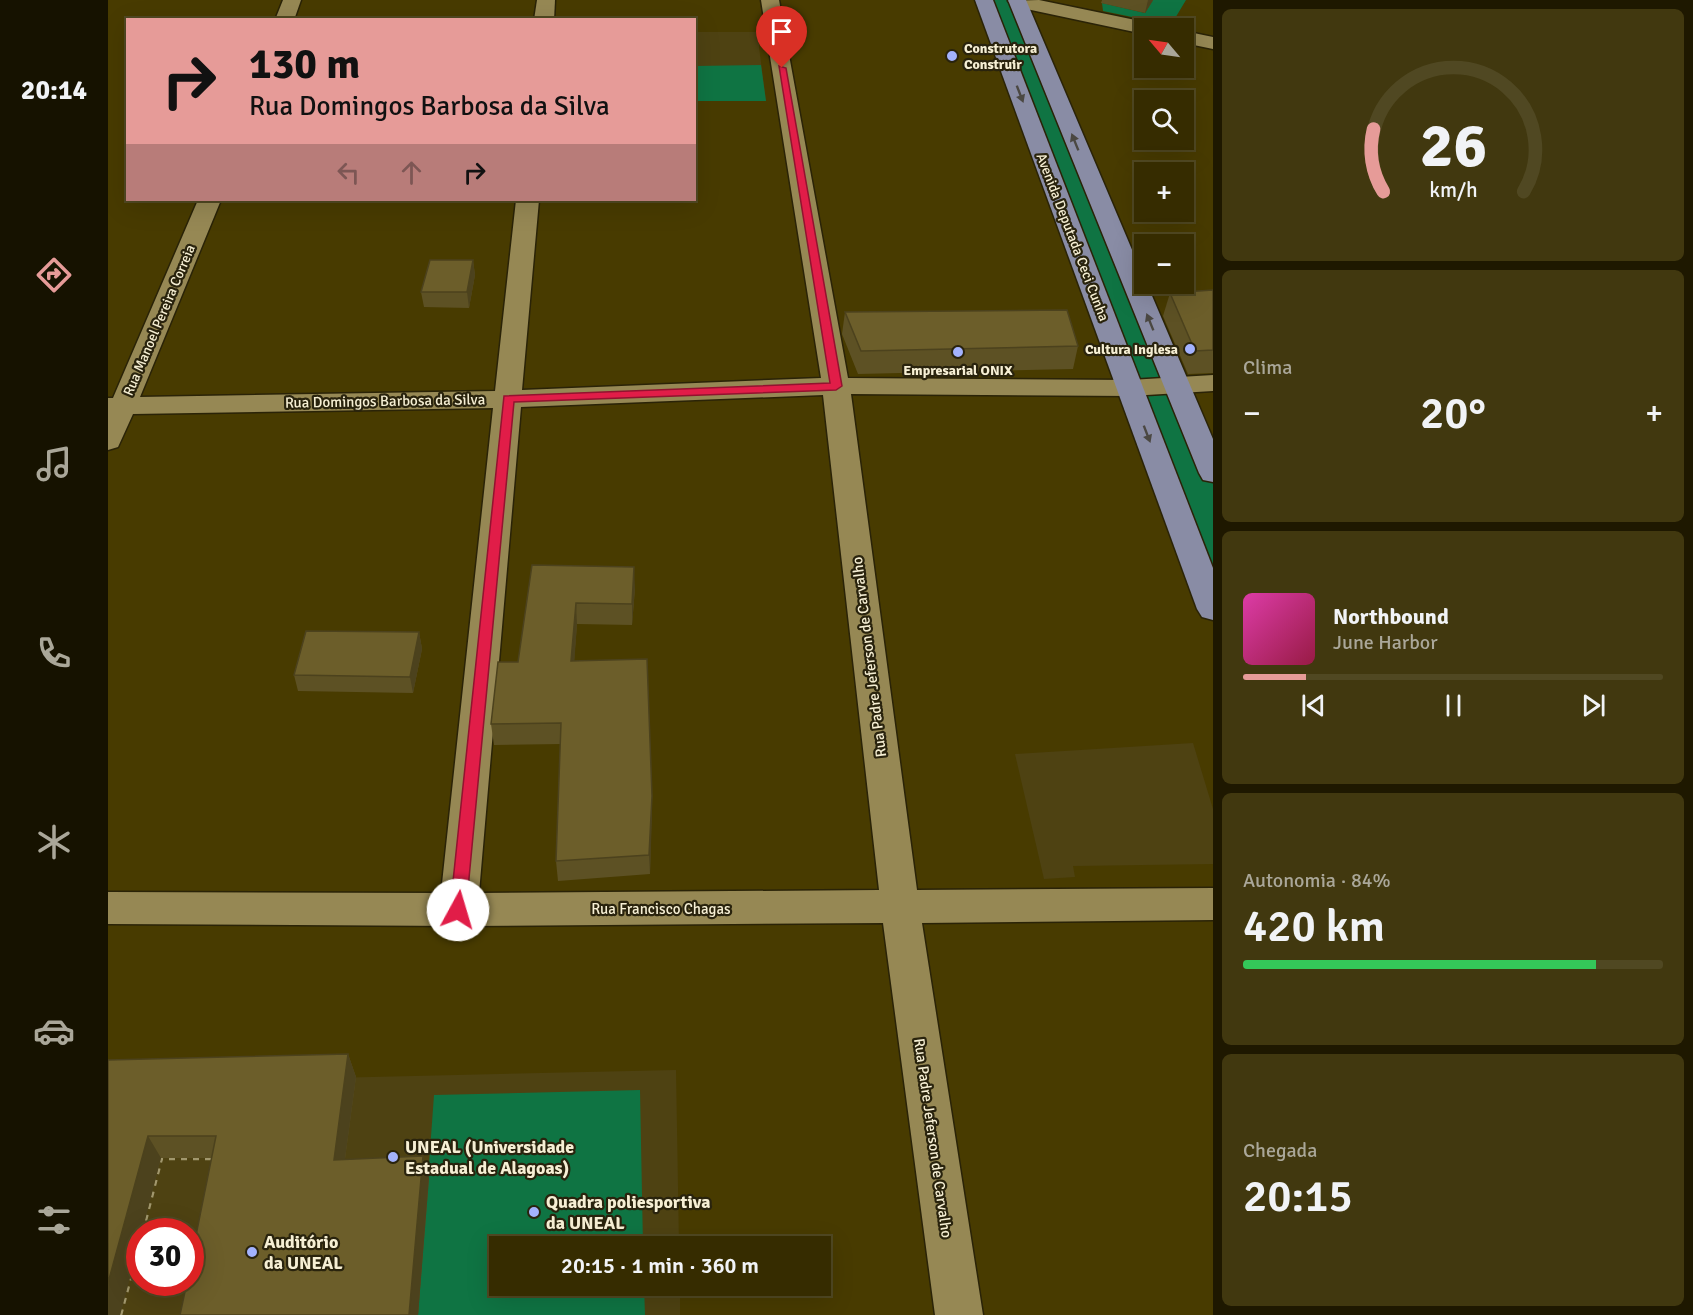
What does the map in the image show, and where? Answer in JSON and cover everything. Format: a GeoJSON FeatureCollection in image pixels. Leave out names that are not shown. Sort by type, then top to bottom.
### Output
{"type":"FeatureCollection","features":[{"type":"Feature","properties":{"kind":"main road","name":"Avenida Deputada Ceci Cunha"},"geometry":{"type":"LineString","coordinates":[[984,0],[1213,609]]}},
{"type":"Feature","properties":{"kind":"main road"},"geometry":{"type":"LineString","coordinates":[[1017,0],[1213,473]]}},
{"type":"Feature","properties":{"kind":"street"},"geometry":{"type":"LineString","coordinates":[[285,18],[292,0]]}},
{"type":"Feature","properties":{"kind":"street"},"geometry":{"type":"LineString","coordinates":[[544,18],[546,0]]}},
{"type":"Feature","properties":{"kind":"street","name":"Rua Padre Jeferson de Carvalho"},"geometry":{"type":"LineString","coordinates":[[770,0],[836,386],[900,907],[959,1315]]}},
{"type":"Feature","properties":{"kind":"street"},"geometry":{"type":"LineString","coordinates":[[1017,0],[1134,26]]}},
{"type":"Feature","properties":{"kind":"street"},"geometry":{"type":"LineString","coordinates":[[1194,39],[1213,43]]}},
{"type":"Feature","properties":{"kind":"street","name":"Rua Manoel Pereira Correia"},"geometry":{"type":"LineString","coordinates":[[108,441],[116,406],[209,201]]}},
{"type":"Feature","properties":{"kind":"street"},"geometry":{"type":"LineString","coordinates":[[458,910],[527,201]]}},
{"type":"Feature","properties":{"kind":"street"},"geometry":{"type":"LineString","coordinates":[[1175,383],[1213,383]]}},
{"type":"Feature","properties":{"kind":"street","name":"Rua Domingos Barbosa da Silva"},"geometry":{"type":"LineString","coordinates":[[116,406],[508,399],[836,386],[1130,388],[1175,383]]}},
{"type":"Feature","properties":{"kind":"street","name":"Rua Francisco Chagas"},"geometry":{"type":"LineString","coordinates":[[108,908],[458,910],[1213,904]]}},
{"type":"Feature","properties":{"kind":"path"},"geometry":{"type":"LineString","coordinates":[[151,1158],[219,1158]]}},
{"type":"Feature","properties":{"kind":"path"},"geometry":{"type":"LineString","coordinates":[[146,1218],[161,1158]]}},
{"type":"Feature","properties":{"kind":"path"},"geometry":{"type":"LineString","coordinates":[[120,1315],[126,1293]]}},
{"type":"Feature","properties":{"kind":"shaded area"},"geometry":{"type":"Polygon","coordinates":[[[696,32],[762,32],[759,47],[766,101],[696,101],[696,32]]]}},
{"type":"Feature","properties":{"kind":"shaded area"},"geometry":{"type":"Polygon","coordinates":[[[1193,743],[1213,809],[1213,864],[1073,866],[1075,877],[1044,879],[1015,754],[1193,743]]]}},
{"type":"Feature","properties":{"kind":"shaded area","name":"UNEAL (Universidade Estadual de Alagoas)"},"geometry":{"type":"Polygon","coordinates":[[[676,1070],[679,1236],[489,1236],[489,1296],[680,1296],[680,1315],[108,1315],[108,1083],[676,1070]]]}},
{"type":"Feature","properties":{"kind":"green space"},"geometry":{"type":"Polygon","coordinates":[[[984,0],[1017,0],[1134,282],[1134,294],[1139,294],[1213,473],[1213,609],[984,0]]]}},
{"type":"Feature","properties":{"kind":"green space"},"geometry":{"type":"Polygon","coordinates":[[[1153,0],[1186,0],[1175,18],[1137,18],[1103,11],[1102,3],[1145,13],[1153,0]]]}},
{"type":"Feature","properties":{"kind":"green space"},"geometry":{"type":"Polygon","coordinates":[[[761,65],[766,101],[696,101],[696,66],[761,65]]]}},
{"type":"Feature","properties":{"kind":"green space","name":"Quadra poliesportiva da UNEAL"},"geometry":{"type":"Polygon","coordinates":[[[640,1090],[643,1236],[489,1236],[489,1296],[644,1296],[645,1315],[418,1315],[434,1095],[640,1090]]]}},
{"type":"Feature","properties":{"kind":"building"},"geometry":{"type":"Polygon","coordinates":[[[430,260],[473,260],[467,292],[421,292],[430,260]]]}},
{"type":"Feature","properties":{"kind":"building"},"geometry":{"type":"Polygon","coordinates":[[[1213,290],[1213,350],[1195,351],[1170,294],[1194,294],[1194,291],[1213,290]]]}},
{"type":"Feature","properties":{"kind":"building"},"geometry":{"type":"Polygon","coordinates":[[[1067,310],[1078,346],[861,351],[845,312],[1067,310]]]}},
{"type":"Feature","properties":{"kind":"building"},"geometry":{"type":"Polygon","coordinates":[[[532,565],[634,567],[632,604],[576,603],[571,661],[647,659],[652,796],[649,855],[556,861],[561,723],[491,724],[498,662],[518,662],[532,565]]]}},
{"type":"Feature","properties":{"kind":"building"},"geometry":{"type":"Polygon","coordinates":[[[306,631],[419,632],[410,677],[294,675],[306,631]]]}},
{"type":"Feature","properties":{"kind":"building"},"geometry":{"type":"Polygon","coordinates":[[[348,1054],[334,1160],[423,1156],[409,1315],[180,1315],[184,1296],[204,1296],[204,1218],[199,1218],[216,1136],[148,1136],[108,1283],[108,1060],[348,1054]]]}},
{"type":"Feature","properties":{"kind":"place","name":"Construtora Construir"},"geometry":{"type":"Point","coordinates":[952,56]}},
{"type":"Feature","properties":{"kind":"place","name":"Cultura Inglesa"},"geometry":{"type":"Point","coordinates":[1190,349]}},
{"type":"Feature","properties":{"kind":"place","name":"Empresarial ONIX"},"geometry":{"type":"Point","coordinates":[958,352]}},
{"type":"Feature","properties":{"kind":"place","name":"UNEAL (Universidade Estadual de Alagoas)"},"geometry":{"type":"Point","coordinates":[393,1157]}},
{"type":"Feature","properties":{"kind":"place","name":"Quadra poliesportiva da UNEAL"},"geometry":{"type":"Point","coordinates":[534,1212]}},
{"type":"Feature","properties":{"kind":"place","name":"Auditório da UNEAL"},"geometry":{"type":"Point","coordinates":[252,1252]}},
{"type":"Feature","properties":{"kind":"route"},"geometry":{"type":"LineString","coordinates":[[458,910],[508,399],[836,386],[782,68]]}}]}
